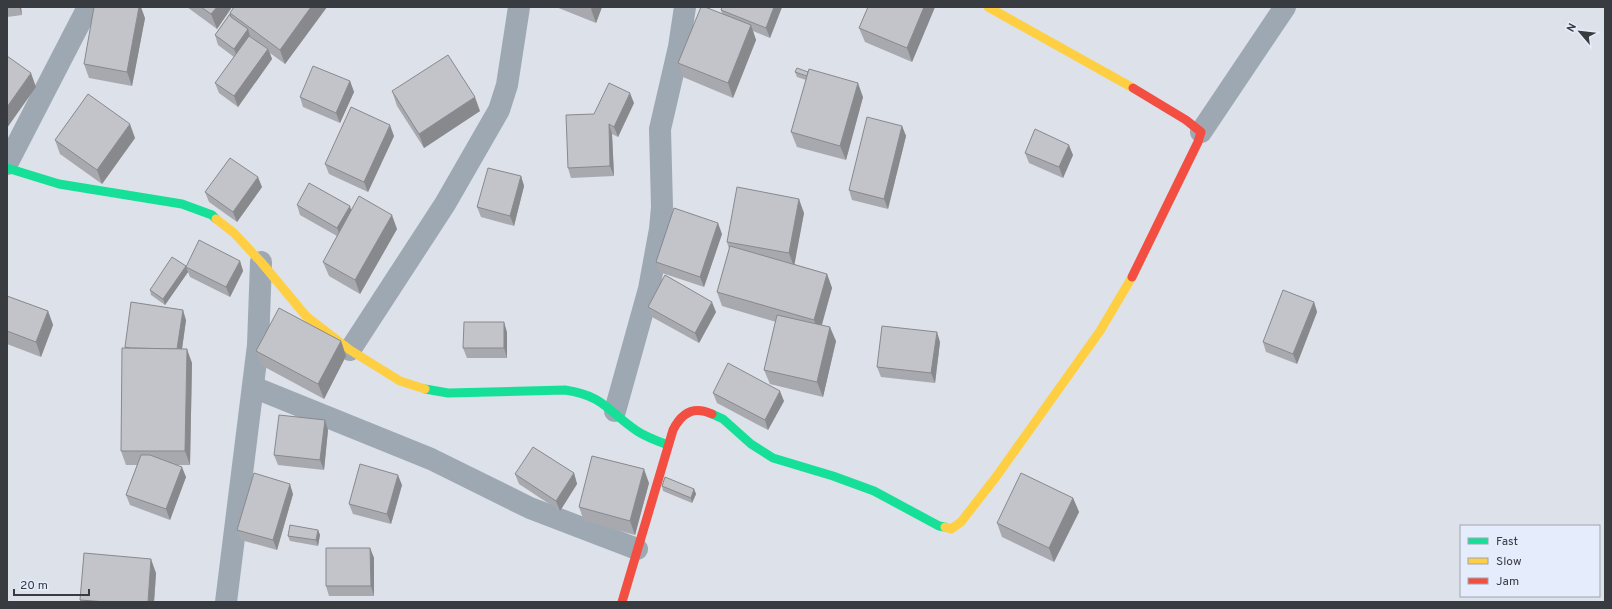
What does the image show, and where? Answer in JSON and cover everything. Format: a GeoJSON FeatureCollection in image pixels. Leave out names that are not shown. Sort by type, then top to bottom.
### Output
{"type":"FeatureCollection","features":[{"type":"Feature","properties":{"kind":"street"},"geometry":{"type":"LineString","coordinates":[[7,164],[88,7]]}},
{"type":"Feature","properties":{"kind":"street"},"geometry":{"type":"LineString","coordinates":[[350,350],[445,204],[499,110],[507,85],[519,7]]}},
{"type":"Feature","properties":{"kind":"street"},"geometry":{"type":"LineString","coordinates":[[615,411],[649,289],[659,236],[662,207],[660,129],[679,47],[685,7]]}},
{"type":"Feature","properties":{"kind":"street"},"geometry":{"type":"LineString","coordinates":[[988,7],[1109,74],[1186,120],[1201,132]]}},
{"type":"Feature","properties":{"kind":"street"},"geometry":{"type":"LineString","coordinates":[[622,602],[673,430],[683,415],[692,411],[704,411],[722,419],[751,444],[773,458],[832,476],[874,491],[939,526],[951,529],[961,522],[996,478],[1100,331],[1135,271],[1198,142],[1201,132],[1285,7]]}},
{"type":"Feature","properties":{"kind":"street"},"geometry":{"type":"LineString","coordinates":[[7,168],[59,184],[182,204],[212,215],[234,233],[261,262],[306,316],[350,350],[400,381],[431,391],[448,393],[565,390],[580,392],[601,400],[634,429],[646,437],[668,445]]}},
{"type":"Feature","properties":{"kind":"street"},"geometry":{"type":"LineString","coordinates":[[226,602],[258,345],[261,262]]}},
{"type":"Feature","properties":{"kind":"street"},"geometry":{"type":"LineString","coordinates":[[253,387],[431,459],[530,508],[637,549]]}},
{"type":"Feature","properties":{"kind":"building"},"geometry":{"type":"Polygon","coordinates":[[[94,7],[139,7],[127,72],[84,64],[94,7]]]}},
{"type":"Feature","properties":{"kind":"building"},"geometry":{"type":"Polygon","coordinates":[[[201,7],[217,7],[211,14],[201,7]]]}},
{"type":"Feature","properties":{"kind":"building"},"geometry":{"type":"Polygon","coordinates":[[[234,7],[311,7],[280,50],[230,13],[234,7]]]}},
{"type":"Feature","properties":{"kind":"building"},"geometry":{"type":"Polygon","coordinates":[[[701,7],[705,7],[751,25],[728,83],[678,63],[701,7]]]}},
{"type":"Feature","properties":{"kind":"building"},"geometry":{"type":"Polygon","coordinates":[[[722,7],[774,7],[766,28],[721,10],[722,7]]]}},
{"type":"Feature","properties":{"kind":"building"},"geometry":{"type":"Polygon","coordinates":[[[868,7],[924,7],[907,48],[859,28],[868,7]]]}},
{"type":"Feature","properties":{"kind":"building"},"geometry":{"type":"Polygon","coordinates":[[[230,14],[231,17],[248,29],[234,49],[215,35],[230,14]]]}},
{"type":"Feature","properties":{"kind":"building"},"geometry":{"type":"Polygon","coordinates":[[[249,36],[268,49],[234,96],[215,83],[249,36]]]}},
{"type":"Feature","properties":{"kind":"building"},"geometry":{"type":"Polygon","coordinates":[[[448,55],[475,97],[419,134],[392,91],[448,55]]]}},
{"type":"Feature","properties":{"kind":"building"},"geometry":{"type":"Polygon","coordinates":[[[7,56],[31,73],[7,107],[7,56]]]}},
{"type":"Feature","properties":{"kind":"building"},"geometry":{"type":"Polygon","coordinates":[[[313,66],[350,81],[336,113],[300,97],[313,66]]]}},
{"type":"Feature","properties":{"kind":"building"},"geometry":{"type":"Polygon","coordinates":[[[797,68],[808,72],[807,76],[795,72],[797,68]]]}},
{"type":"Feature","properties":{"kind":"building"},"geometry":{"type":"Polygon","coordinates":[[[809,69],[858,83],[840,146],[791,132],[809,69]]]}},
{"type":"Feature","properties":{"kind":"building"},"geometry":{"type":"Polygon","coordinates":[[[609,83],[630,93],[614,127],[609,124],[610,166],[568,168],[566,115],[594,114],[609,83]]]}},
{"type":"Feature","properties":{"kind":"building"},"geometry":{"type":"Polygon","coordinates":[[[88,94],[130,124],[97,170],[55,140],[88,94]]]}},
{"type":"Feature","properties":{"kind":"building"},"geometry":{"type":"Polygon","coordinates":[[[351,107],[390,125],[364,182],[325,164],[351,107]]]}},
{"type":"Feature","properties":{"kind":"building"},"geometry":{"type":"Polygon","coordinates":[[[867,117],[902,126],[884,199],[849,190],[867,117]]]}},
{"type":"Feature","properties":{"kind":"building"},"geometry":{"type":"Polygon","coordinates":[[[1035,129],[1069,145],[1059,167],[1025,153],[1035,129]]]}},
{"type":"Feature","properties":{"kind":"building"},"geometry":{"type":"Polygon","coordinates":[[[230,158],[258,177],[233,212],[205,192],[230,158]]]}},
{"type":"Feature","properties":{"kind":"building"},"geometry":{"type":"Polygon","coordinates":[[[488,168],[521,176],[510,216],[477,207],[488,168]]]}},
{"type":"Feature","properties":{"kind":"building"},"geometry":{"type":"Polygon","coordinates":[[[309,183],[350,206],[337,228],[297,205],[309,183]]]}},
{"type":"Feature","properties":{"kind":"building"},"geometry":{"type":"Polygon","coordinates":[[[737,187],[799,199],[789,253],[727,242],[737,187]]]}},
{"type":"Feature","properties":{"kind":"building"},"geometry":{"type":"Polygon","coordinates":[[[359,196],[392,215],[355,280],[323,262],[359,196]]]}},
{"type":"Feature","properties":{"kind":"building"},"geometry":{"type":"Polygon","coordinates":[[[674,208],[718,223],[700,277],[656,262],[674,208]]]}},
{"type":"Feature","properties":{"kind":"building"},"geometry":{"type":"Polygon","coordinates":[[[199,240],[240,261],[226,287],[186,267],[199,240]]]}},
{"type":"Feature","properties":{"kind":"building"},"geometry":{"type":"Polygon","coordinates":[[[730,246],[827,274],[814,320],[717,292],[730,246]]]}},
{"type":"Feature","properties":{"kind":"building"},"geometry":{"type":"Polygon","coordinates":[[[172,257],[186,266],[163,299],[150,290],[172,257]]]}},
{"type":"Feature","properties":{"kind":"building"},"geometry":{"type":"Polygon","coordinates":[[[665,275],[712,302],[695,333],[648,307],[665,275]]]}},
{"type":"Feature","properties":{"kind":"building"},"geometry":{"type":"Polygon","coordinates":[[[1283,290],[1314,302],[1293,354],[1263,342],[1283,290]]]}},
{"type":"Feature","properties":{"kind":"building"},"geometry":{"type":"Polygon","coordinates":[[[7,296],[48,311],[36,342],[7,331],[7,296]]]}},
{"type":"Feature","properties":{"kind":"building"},"geometry":{"type":"Polygon","coordinates":[[[131,302],[183,310],[177,349],[125,347],[131,302]]]}},
{"type":"Feature","properties":{"kind":"building"},"geometry":{"type":"Polygon","coordinates":[[[279,308],[341,341],[318,384],[256,351],[279,308]]]}},
{"type":"Feature","properties":{"kind":"building"},"geometry":{"type":"Polygon","coordinates":[[[777,315],[830,327],[817,382],[764,370],[777,315]]]}},
{"type":"Feature","properties":{"kind":"building"},"geometry":{"type":"Polygon","coordinates":[[[464,322],[504,322],[504,348],[463,348],[464,322]]]}},
{"type":"Feature","properties":{"kind":"building"},"geometry":{"type":"Polygon","coordinates":[[[882,326],[937,332],[931,373],[877,367],[882,326]]]}},
{"type":"Feature","properties":{"kind":"building"},"geometry":{"type":"Polygon","coordinates":[[[122,348],[187,349],[185,451],[121,451],[122,348]]]}},
{"type":"Feature","properties":{"kind":"building"},"geometry":{"type":"Polygon","coordinates":[[[728,363],[780,391],[765,420],[713,393],[728,363]]]}},
{"type":"Feature","properties":{"kind":"building"},"geometry":{"type":"Polygon","coordinates":[[[279,415],[325,420],[320,460],[274,455],[279,415]]]}},
{"type":"Feature","properties":{"kind":"building"},"geometry":{"type":"Polygon","coordinates":[[[533,447],[574,473],[556,501],[515,474],[533,447]]]}},
{"type":"Feature","properties":{"kind":"building"},"geometry":{"type":"Polygon","coordinates":[[[141,455],[150,455],[182,467],[166,509],[126,495],[141,455]]]}},
{"type":"Feature","properties":{"kind":"building"},"geometry":{"type":"Polygon","coordinates":[[[592,456],[644,469],[630,521],[579,507],[592,456]]]}},
{"type":"Feature","properties":{"kind":"building"},"geometry":{"type":"Polygon","coordinates":[[[360,464],[398,475],[387,514],[349,504],[360,464]]]}},
{"type":"Feature","properties":{"kind":"building"},"geometry":{"type":"Polygon","coordinates":[[[254,473],[290,484],[273,540],[237,530],[254,473]]]}},
{"type":"Feature","properties":{"kind":"building"},"geometry":{"type":"Polygon","coordinates":[[[1021,473],[1073,498],[1049,548],[997,523],[1021,473]]]}},
{"type":"Feature","properties":{"kind":"building"},"geometry":{"type":"Polygon","coordinates":[[[665,477],[694,489],[691,498],[662,486],[665,477]]]}},
{"type":"Feature","properties":{"kind":"building"},"geometry":{"type":"Polygon","coordinates":[[[290,525],[318,530],[316,540],[288,536],[290,525]]]}},
{"type":"Feature","properties":{"kind":"building"},"geometry":{"type":"Polygon","coordinates":[[[326,548],[370,548],[371,586],[326,586],[326,548]]]}},
{"type":"Feature","properties":{"kind":"building"},"geometry":{"type":"Polygon","coordinates":[[[84,553],[151,559],[148,602],[107,602],[80,600],[84,553]]]}},
{"type":"Feature","properties":{"kind":"traffic: fast"},"geometry":{"type":"LineString","coordinates":[[7,168],[59,184],[182,204],[212,215],[216,219]]}},
{"type":"Feature","properties":{"kind":"traffic: fast"},"geometry":{"type":"LineString","coordinates":[[425,389],[448,393],[565,390],[589,396],[597,400],[640,433],[668,445]]}},
{"type":"Feature","properties":{"kind":"traffic: fast"},"geometry":{"type":"LineString","coordinates":[[712,414],[723,419],[751,444],[773,458],[833,476],[874,491],[939,526],[945,527]]}},
{"type":"Feature","properties":{"kind":"traffic: slow"},"geometry":{"type":"LineString","coordinates":[[988,7],[1133,88]]}},
{"type":"Feature","properties":{"kind":"traffic: slow"},"geometry":{"type":"LineString","coordinates":[[216,219],[234,233],[261,262],[306,316],[350,350],[400,381],[425,389]]}},
{"type":"Feature","properties":{"kind":"traffic: slow"},"geometry":{"type":"LineString","coordinates":[[945,527],[951,529],[961,522],[996,477],[1100,331],[1132,277]]}},
{"type":"Feature","properties":{"kind":"traffic: jam"},"geometry":{"type":"LineString","coordinates":[[1132,277],[1198,142],[1201,132],[1186,120],[1133,88]]}},
{"type":"Feature","properties":{"kind":"traffic: jam"},"geometry":{"type":"LineString","coordinates":[[622,602],[673,430],[680,419],[689,412],[700,411],[712,414]]}}]}
